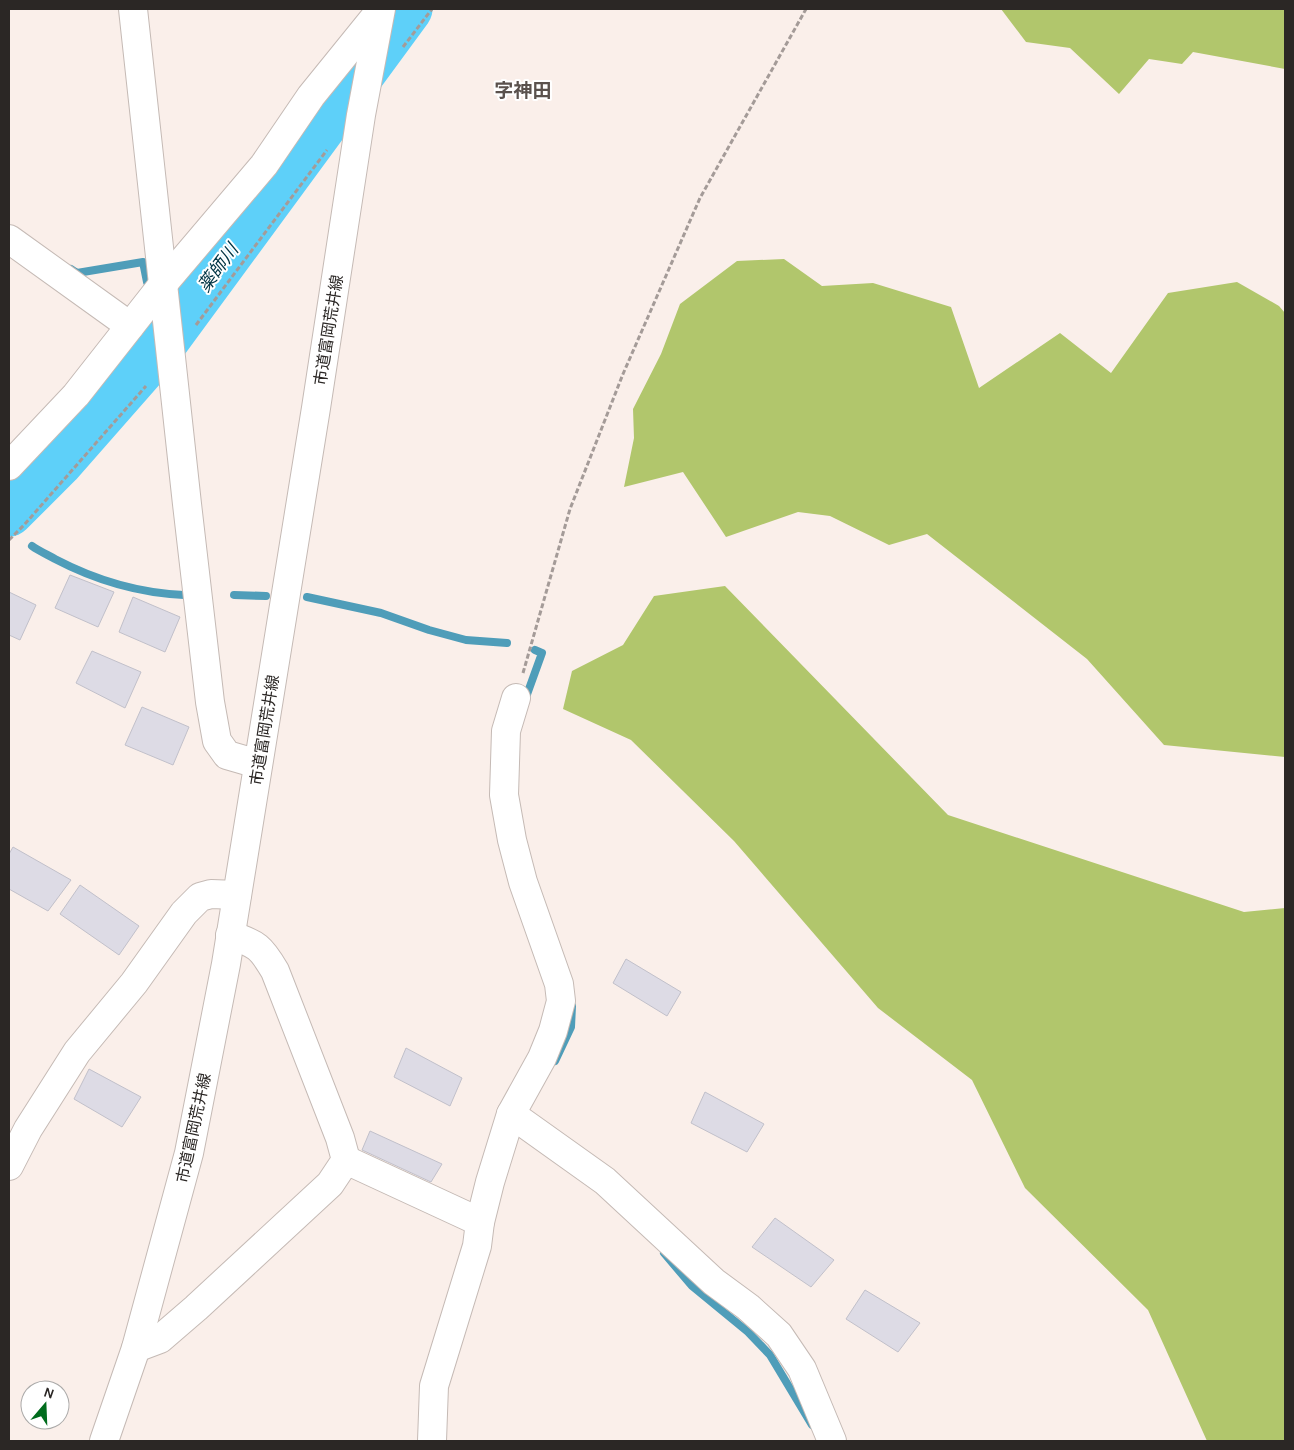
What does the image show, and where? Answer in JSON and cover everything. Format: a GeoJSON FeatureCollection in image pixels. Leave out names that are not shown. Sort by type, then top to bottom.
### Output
{"type":"FeatureCollection","features":[{"type":"Feature","properties":{"kind":"street"},"geometry":{"type":"LineString","coordinates":[[133,9],[210,702],[217,741],[227,755],[258,764]]}},
{"type":"Feature","properties":{"kind":"street"},"geometry":{"type":"LineString","coordinates":[[9,466],[76,395],[164,284],[264,165],[311,96],[381,9]]}},
{"type":"Feature","properties":{"kind":"street","name":"市道富岡荒井線"},"geometry":{"type":"LineString","coordinates":[[104,1441],[136,1348],[189,1153],[226,964],[315,418],[361,115],[381,9]]}},
{"type":"Feature","properties":{"kind":"street"},"geometry":{"type":"LineString","coordinates":[[9,239],[130,326]]}},
{"type":"Feature","properties":{"kind":"street"},"geometry":{"type":"LineString","coordinates":[[432,1441],[434,1386],[477,1246],[480,1222],[490,1182],[511,1114],[542,1058],[553,1031],[561,1001],[558,984],[512,840],[504,796],[506,731],[516,698]]}},
{"type":"Feature","properties":{"kind":"street"},"geometry":{"type":"LineString","coordinates":[[9,1166],[28,1129],[77,1052],[134,983],[184,913],[200,897],[210,894],[238,895]]}},
{"type":"Feature","properties":{"kind":"street"},"geometry":{"type":"LineString","coordinates":[[136,1348],[160,1339],[196,1308],[330,1184],[346,1160],[340,1138],[275,971],[263,952],[252,943],[230,935]]}},
{"type":"Feature","properties":{"kind":"street"},"geometry":{"type":"LineString","coordinates":[[511,1114],[605,1182],[639,1211],[714,1282],[748,1307],[779,1335],[802,1369],[832,1441]]}},
{"type":"Feature","properties":{"kind":"street"},"geometry":{"type":"LineString","coordinates":[[346,1160],[480,1222]]}},
{"type":"Feature","properties":{"kind":"path"},"geometry":{"type":"LineString","coordinates":[[402,48],[432,9]]}},
{"type":"Feature","properties":{"kind":"path"},"geometry":{"type":"LineString","coordinates":[[516,698],[570,510],[623,374],[700,198],[806,9]]}},
{"type":"Feature","properties":{"kind":"path"},"geometry":{"type":"LineString","coordinates":[[9,540],[172,357],[326,151],[361,115]]}},
{"type":"Feature","properties":{"kind":"green space"},"geometry":{"type":"Polygon","coordinates":[[[1001,9],[1285,9],[1285,69],[1193,52],[1182,64],[1149,59],[1119,94],[1070,48],[1026,42],[1001,9]]]}},
{"type":"Feature","properties":{"kind":"green space"},"geometry":{"type":"Polygon","coordinates":[[[784,259],[822,286],[873,283],[951,307],[979,388],[1060,333],[1111,373],[1168,293],[1237,282],[1279,306],[1285,313],[1285,757],[1164,745],[1087,659],[927,534],[889,545],[830,516],[798,512],[726,537],[683,472],[624,487],[634,438],[633,409],[661,354],[680,304],[737,261],[784,259]]]}},
{"type":"Feature","properties":{"kind":"green space"},"geometry":{"type":"Polygon","coordinates":[[[725,586],[948,815],[1244,912],[1285,908],[1285,1441],[1207,1441],[1148,1310],[1025,1188],[972,1080],[878,1008],[734,841],[631,740],[563,709],[572,671],[623,645],[654,596],[725,586]]]}},
{"type":"Feature","properties":{"kind":"building"},"geometry":{"type":"Polygon","coordinates":[[[70,575],[114,592],[98,627],[55,608],[70,575]]]}},
{"type":"Feature","properties":{"kind":"building"},"geometry":{"type":"Polygon","coordinates":[[[9,592],[36,605],[20,640],[9,635],[9,592]]]}},
{"type":"Feature","properties":{"kind":"building"},"geometry":{"type":"Polygon","coordinates":[[[133,597],[180,617],[165,652],[119,632],[133,597]]]}},
{"type":"Feature","properties":{"kind":"building"},"geometry":{"type":"Polygon","coordinates":[[[92,651],[141,672],[125,708],[76,683],[92,651]]]}},
{"type":"Feature","properties":{"kind":"building"},"geometry":{"type":"Polygon","coordinates":[[[142,707],[189,727],[173,765],[125,745],[142,707]]]}},
{"type":"Feature","properties":{"kind":"building"},"geometry":{"type":"Polygon","coordinates":[[[13,847],[71,880],[48,911],[9,889],[9,854],[13,847]]]}},
{"type":"Feature","properties":{"kind":"building"},"geometry":{"type":"Polygon","coordinates":[[[80,885],[139,926],[119,955],[60,914],[80,885]]]}},
{"type":"Feature","properties":{"kind":"building"},"geometry":{"type":"Polygon","coordinates":[[[626,959],[681,992],[667,1016],[613,983],[626,959]]]}},
{"type":"Feature","properties":{"kind":"building"},"geometry":{"type":"Polygon","coordinates":[[[406,1048],[462,1078],[450,1106],[394,1077],[406,1048]]]}},
{"type":"Feature","properties":{"kind":"building"},"geometry":{"type":"Polygon","coordinates":[[[89,1069],[141,1097],[122,1127],[74,1099],[89,1069]]]}},
{"type":"Feature","properties":{"kind":"building"},"geometry":{"type":"Polygon","coordinates":[[[705,1092],[764,1124],[747,1152],[691,1123],[705,1092]]]}},
{"type":"Feature","properties":{"kind":"building"},"geometry":{"type":"Polygon","coordinates":[[[370,1131],[442,1164],[431,1182],[362,1150],[370,1131]]]}},
{"type":"Feature","properties":{"kind":"building"},"geometry":{"type":"Polygon","coordinates":[[[775,1218],[834,1260],[811,1287],[752,1247],[775,1218]]]}},
{"type":"Feature","properties":{"kind":"building"},"geometry":{"type":"Polygon","coordinates":[[[865,1290],[920,1323],[898,1352],[846,1319],[865,1290]]]}},
{"type":"Feature","properties":{"kind":"waterway","name":"薬師川"},"geometry":{"type":"LineString","coordinates":[[9,512],[58,463],[159,348],[408,9]]}},
{"type":"Feature","properties":{"kind":"waterway"},"geometry":{"type":"LineString","coordinates":[[71,269],[77,273],[143,262],[147,282]]}},
{"type":"Feature","properties":{"kind":"waterway"},"geometry":{"type":"LineString","coordinates":[[32,546],[70,566],[102,579],[134,588],[184,595]]}},
{"type":"Feature","properties":{"kind":"waterway"},"geometry":{"type":"LineString","coordinates":[[234,595],[266,596]]}},
{"type":"Feature","properties":{"kind":"waterway"},"geometry":{"type":"LineString","coordinates":[[307,597],[381,613],[429,630],[466,640],[507,643]]}},
{"type":"Feature","properties":{"kind":"waterway"},"geometry":{"type":"LineString","coordinates":[[525,700],[542,653],[535,650]]}},
{"type":"Feature","properties":{"kind":"waterway"},"geometry":{"type":"LineString","coordinates":[[555,1061],[571,1027],[572,1006]]}},
{"type":"Feature","properties":{"kind":"waterway"},"geometry":{"type":"LineString","coordinates":[[664,1253],[692,1286],[748,1332],[770,1355],[812,1425]]}},
{"type":"Feature","properties":{"kind":"district","name":"字神田"},"geometry":{"type":"Point","coordinates":[523,90]}}]}
